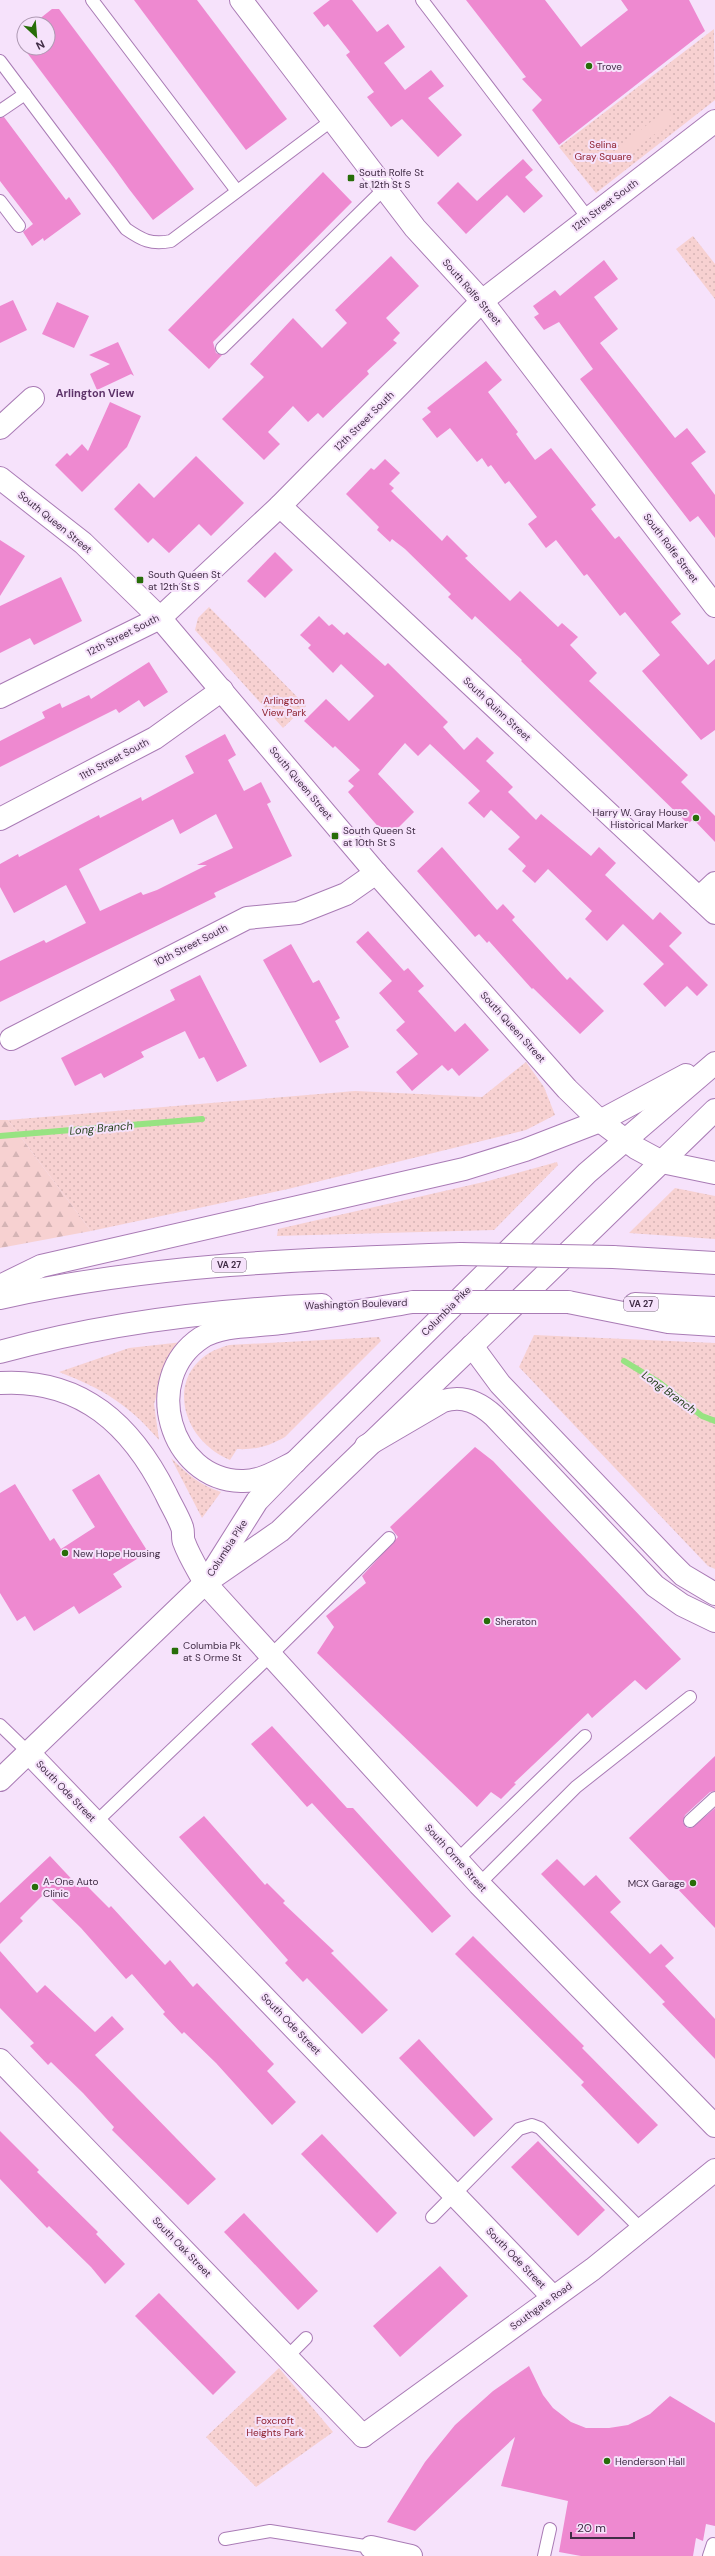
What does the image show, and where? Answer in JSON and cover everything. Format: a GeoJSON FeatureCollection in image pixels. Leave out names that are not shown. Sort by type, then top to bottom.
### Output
{"type":"FeatureCollection","features":[{"type":"Feature","properties":{"kind":"main road","name":"South Rolfe Street"},"geometry":{"type":"LineString","coordinates":[[241,0],[331,121],[415,228],[482,301],[715,606]]}},
{"type":"Feature","properties":{"kind":"main road","name":"12th Street South"},"geometry":{"type":"LineString","coordinates":[[0,697],[160,618],[280,506],[482,301],[715,121]]}},
{"type":"Feature","properties":{"kind":"main road"},"geometry":{"type":"LineString","coordinates":[[0,428],[33,398]]}},
{"type":"Feature","properties":{"kind":"main road","name":"South Queen Street"},"geometry":{"type":"LineString","coordinates":[[0,478],[83,543],[160,618],[376,872],[567,1088],[600,1121],[624,1141],[662,1162],[715,1173]]}},
{"type":"Feature","properties":{"kind":"main road","name":"South Quinn Street"},"geometry":{"type":"LineString","coordinates":[[280,506],[715,913]]}},
{"type":"Feature","properties":{"kind":"main road","name":"11th Street South"},"geometry":{"type":"LineString","coordinates":[[0,818],[154,738],[222,690]]}},
{"type":"Feature","properties":{"kind":"main road","name":"10th Street South"},"geometry":{"type":"LineString","coordinates":[[11,1039],[247,918],[298,913],[346,894],[376,872]]}},
{"type":"Feature","properties":{"kind":"main road"},"geometry":{"type":"LineString","coordinates":[[699,898],[715,883]]}},
{"type":"Feature","properties":{"kind":"main road"},"geometry":{"type":"LineString","coordinates":[[0,1286],[41,1266],[464,1169],[525,1150],[600,1121],[641,1101],[715,1057]]}},
{"type":"Feature","properties":{"kind":"main road","name":"Columbia Pike"},"geometry":{"type":"LineString","coordinates":[[205,1583],[257,1501],[295,1462],[581,1178],[715,1063]]}},
{"type":"Feature","properties":{"kind":"main road","name":"Columbia Pike"},"geometry":{"type":"LineString","coordinates":[[0,1780],[205,1583],[280,1531],[366,1446],[472,1346],[715,1110]]}},
{"type":"Feature","properties":{"kind":"main road","name":"VA 27"},"geometry":{"type":"LineString","coordinates":[[0,1298],[84,1282],[208,1267],[314,1260],[461,1254],[613,1257],[715,1263]]}},
{"type":"Feature","properties":{"kind":"main road"},"geometry":{"type":"LineString","coordinates":[[295,1462],[268,1475],[242,1481],[210,1474],[192,1461],[178,1444],[170,1423],[168,1401],[172,1378],[185,1355],[201,1338],[221,1331],[281,1324],[413,1302]]}},
{"type":"Feature","properties":{"kind":"main road","name":"Washington Boulevard"},"geometry":{"type":"LineString","coordinates":[[0,1352],[85,1333],[198,1315],[276,1307],[413,1302],[568,1302],[715,1308]]}},
{"type":"Feature","properties":{"kind":"main road"},"geometry":{"type":"LineString","coordinates":[[568,1302],[668,1322],[715,1325]]}},
{"type":"Feature","properties":{"kind":"main road"},"geometry":{"type":"LineString","coordinates":[[472,1346],[500,1384],[665,1557],[683,1575],[715,1594]]}},
{"type":"Feature","properties":{"kind":"main road","name":"South Orme Street"},"geometry":{"type":"LineString","coordinates":[[0,1383],[26,1383],[63,1391],[93,1405],[124,1429],[135,1442],[156,1475],[183,1528],[184,1541],[205,1583],[479,1884],[715,2126]]}},
{"type":"Feature","properties":{"kind":"main road"},"geometry":{"type":"LineString","coordinates":[[366,1446],[443,1400],[457,1398],[480,1404],[494,1416],[655,1586],[682,1605],[715,1621]]}},
{"type":"Feature","properties":{"kind":"main road","name":"South Ode Street"},"geometry":{"type":"LineString","coordinates":[[28,1752],[553,2297]]}},
{"type":"Feature","properties":{"kind":"main road","name":"South Oak Street"},"geometry":{"type":"LineString","coordinates":[[0,2060],[288,2356],[363,2436]]}},
{"type":"Feature","properties":{"kind":"main road","name":"Southgate Road"},"geometry":{"type":"LineString","coordinates":[[363,2436],[553,2297],[642,2229],[715,2170]]}},
{"type":"Feature","properties":{"kind":"main road"},"geometry":{"type":"LineString","coordinates":[[371,2547],[411,2556]]}},
{"type":"Feature","properties":{"kind":"lane"},"geometry":{"type":"LineString","coordinates":[[92,0],[237,191]]}},
{"type":"Feature","properties":{"kind":"lane"},"geometry":{"type":"LineString","coordinates":[[422,0],[588,218]]}},
{"type":"Feature","properties":{"kind":"lane"},"geometry":{"type":"LineString","coordinates":[[0,61],[126,228],[143,241],[158,244],[172,241],[331,121]]}},
{"type":"Feature","properties":{"kind":"lane"},"geometry":{"type":"LineString","coordinates":[[0,111],[25,94]]}},
{"type":"Feature","properties":{"kind":"lane"},"geometry":{"type":"LineString","coordinates":[[222,348],[384,189]]}},
{"type":"Feature","properties":{"kind":"lane"},"geometry":{"type":"LineString","coordinates":[[0,201],[19,226]]}},
{"type":"Feature","properties":{"kind":"lane"},"geometry":{"type":"LineString","coordinates":[[96,1822],[271,1655],[388,1538]]}},
{"type":"Feature","properties":{"kind":"lane"},"geometry":{"type":"LineString","coordinates":[[479,1884],[576,1787],[690,1697]]}},
{"type":"Feature","properties":{"kind":"lane"},"geometry":{"type":"LineString","coordinates":[[0,1725],[28,1752]]}},
{"type":"Feature","properties":{"kind":"lane"},"geometry":{"type":"LineString","coordinates":[[457,1860],[585,1736]]}},
{"type":"Feature","properties":{"kind":"lane"},"geometry":{"type":"LineString","coordinates":[[690,1821],[715,1798]]}},
{"type":"Feature","properties":{"kind":"lane"},"geometry":{"type":"LineString","coordinates":[[432,2217],[520,2129],[532,2125],[540,2128],[642,2229]]}},
{"type":"Feature","properties":{"kind":"lane"},"geometry":{"type":"LineString","coordinates":[[288,2356],[306,2338]]}},
{"type":"Feature","properties":{"kind":"lane"},"geometry":{"type":"LineString","coordinates":[[544,2556],[550,2529]]}},
{"type":"Feature","properties":{"kind":"lane"},"geometry":{"type":"LineString","coordinates":[[225,2539],[270,2531],[371,2547]]}},
{"type":"Feature","properties":{"kind":"lane"},"geometry":{"type":"LineString","coordinates":[[709,2556],[712,2544]]}},
{"type":"Feature","properties":{"kind":"green space","name":"Selina Gray Square"},"geometry":{"type":"Polygon","coordinates":[[[714,29],[715,100],[596,193],[559,147],[714,29]]]}},
{"type":"Feature","properties":{"kind":"green space"},"geometry":{"type":"Polygon","coordinates":[[[668,108],[675,118],[618,163],[611,154],[668,108]]]}},
{"type":"Feature","properties":{"kind":"green space"},"geometry":{"type":"Polygon","coordinates":[[[693,236],[715,264],[715,299],[676,249],[693,236]]]}},
{"type":"Feature","properties":{"kind":"green space","name":"Arlington View Park"},"geometry":{"type":"Polygon","coordinates":[[[209,607],[306,706],[283,728],[195,630],[198,618],[209,607]]]}},
{"type":"Feature","properties":{"kind":"green space"},"geometry":{"type":"Polygon","coordinates":[[[526,1062],[544,1087],[555,1115],[526,1130],[288,1189],[91,1231],[8,1120],[355,1091],[482,1097],[526,1062]]]}},
{"type":"Feature","properties":{"kind":"green space"},"geometry":{"type":"Polygon","coordinates":[[[0,1120],[8,1120],[91,1231],[0,1248],[0,1120]]]}},
{"type":"Feature","properties":{"kind":"green space"},"geometry":{"type":"Polygon","coordinates":[[[557,1162],[558,1165],[494,1230],[277,1236],[278,1229],[488,1181],[557,1162]]]}},
{"type":"Feature","properties":{"kind":"green space"},"geometry":{"type":"Polygon","coordinates":[[[675,1188],[715,1196],[715,1239],[629,1233],[675,1188]]]}},
{"type":"Feature","properties":{"kind":"green space"},"geometry":{"type":"Polygon","coordinates":[[[534,1335],[715,1343],[715,1569],[708,1566],[519,1367],[534,1335]]]}},
{"type":"Feature","properties":{"kind":"green space"},"geometry":{"type":"Polygon","coordinates":[[[379,1337],[381,1341],[285,1437],[273,1443],[256,1448],[237,1449],[230,1460],[211,1449],[197,1434],[188,1418],[184,1400],[186,1383],[194,1367],[208,1354],[229,1345],[379,1337]]]}},
{"type":"Feature","properties":{"kind":"green space"},"geometry":{"type":"Polygon","coordinates":[[[183,1342],[167,1361],[154,1404],[159,1440],[148,1427],[114,1399],[102,1391],[59,1372],[129,1348],[183,1342]]]}},
{"type":"Feature","properties":{"kind":"green space"},"geometry":{"type":"Polygon","coordinates":[[[171,1458],[194,1478],[221,1492],[202,1518],[171,1458]]]}},
{"type":"Feature","properties":{"kind":"green space","name":"Foxcroft Heights Park"},"geometry":{"type":"Polygon","coordinates":[[[279,2368],[333,2432],[256,2487],[206,2437],[279,2368]]]}},
{"type":"Feature","properties":{"kind":"building"},"geometry":{"type":"Polygon","coordinates":[[[134,0],[197,0],[287,119],[246,150],[134,0]]]}},
{"type":"Feature","properties":{"kind":"building"},"geometry":{"type":"Polygon","coordinates":[[[330,0],[352,0],[377,32],[388,24],[405,47],[384,63],[405,90],[431,70],[444,86],[428,98],[462,135],[438,157],[402,119],[391,127],[367,97],[374,92],[346,55],[350,52],[328,24],[324,27],[313,13],[330,0]]]}},
{"type":"Feature","properties":{"kind":"building","name":"Trove"},"geometry":{"type":"Polygon","coordinates":[[[466,0],[545,0],[581,47],[628,10],[621,0],[689,0],[705,31],[559,145],[532,110],[542,100],[522,79],[526,77],[466,0]]]}},
{"type":"Feature","properties":{"kind":"building"},"geometry":{"type":"Polygon","coordinates":[[[52,9],[59,9],[194,189],[153,220],[30,56],[56,56],[56,16],[43,16],[52,9]]]}},
{"type":"Feature","properties":{"kind":"building"},"geometry":{"type":"Polygon","coordinates":[[[4,117],[66,200],[69,197],[81,214],[44,241],[43,238],[32,246],[23,232],[33,224],[0,181],[0,118],[4,117]]]}},
{"type":"Feature","properties":{"kind":"building"},"geometry":{"type":"Polygon","coordinates":[[[523,159],[533,170],[525,177],[543,196],[524,213],[507,195],[466,234],[437,203],[458,182],[477,201],[523,159]]]}},
{"type":"Feature","properties":{"kind":"building"},"geometry":{"type":"Polygon","coordinates":[[[323,172],[352,202],[213,342],[216,353],[222,355],[209,369],[168,330],[323,172]]]}},
{"type":"Feature","properties":{"kind":"building"},"geometry":{"type":"Polygon","coordinates":[[[391,256],[419,286],[386,318],[400,333],[393,340],[397,343],[367,371],[369,374],[323,418],[318,413],[308,422],[293,406],[268,432],[280,444],[264,460],[222,419],[264,377],[250,364],[293,318],[322,348],[347,323],[335,310],[391,256]]]}},
{"type":"Feature","properties":{"kind":"building"},"geometry":{"type":"Polygon","coordinates":[[[604,260],[618,279],[594,297],[618,329],[600,343],[675,438],[687,428],[706,452],[691,463],[715,495],[715,538],[698,516],[690,522],[580,379],[593,369],[559,322],[544,330],[534,317],[539,314],[533,306],[555,290],[560,296],[604,260]]]}},
{"type":"Feature","properties":{"kind":"building"},"geometry":{"type":"Polygon","coordinates":[[[13,300],[27,330],[0,343],[0,306],[13,300]]]}},
{"type":"Feature","properties":{"kind":"building"},"geometry":{"type":"Polygon","coordinates":[[[57,302],[89,316],[74,348],[42,334],[57,302]]]}},
{"type":"Feature","properties":{"kind":"building"},"geometry":{"type":"Polygon","coordinates":[[[118,342],[134,376],[131,374],[97,390],[90,374],[110,364],[89,355],[118,342]]]}},
{"type":"Feature","properties":{"kind":"building"},"geometry":{"type":"Polygon","coordinates":[[[486,361],[502,380],[488,392],[518,432],[516,434],[535,460],[551,448],[596,505],[591,509],[615,539],[619,536],[681,614],[671,622],[708,665],[715,659],[715,730],[701,740],[642,671],[660,655],[625,612],[620,616],[587,574],[584,576],[556,540],[546,548],[528,524],[537,517],[509,481],[505,484],[491,465],[488,467],[482,458],[477,462],[450,428],[437,438],[422,419],[431,412],[427,408],[486,361]]]}},
{"type":"Feature","properties":{"kind":"building"},"geometry":{"type":"Polygon","coordinates":[[[110,402],[141,416],[127,447],[82,492],[55,465],[67,453],[70,456],[82,444],[88,451],[110,402]]]}},
{"type":"Feature","properties":{"kind":"building"},"geometry":{"type":"Polygon","coordinates":[[[196,456],[244,503],[211,536],[199,524],[169,553],[153,538],[148,543],[114,509],[139,483],[154,498],[196,456]]]}},
{"type":"Feature","properties":{"kind":"building"},"geometry":{"type":"Polygon","coordinates":[[[385,459],[400,473],[389,484],[394,488],[391,491],[442,541],[447,535],[468,556],[465,558],[510,601],[520,591],[558,627],[562,623],[578,637],[570,645],[597,673],[589,681],[688,775],[681,782],[715,816],[715,842],[693,819],[688,824],[521,661],[522,660],[475,616],[472,620],[448,597],[451,594],[405,549],[392,539],[390,542],[377,530],[379,527],[346,494],[371,468],[374,470],[385,459]]]}},
{"type":"Feature","properties":{"kind":"building"},"geometry":{"type":"Polygon","coordinates":[[[0,540],[25,556],[0,596],[0,540]]]}},
{"type":"Feature","properties":{"kind":"building"},"geometry":{"type":"Polygon","coordinates":[[[275,552],[293,570],[265,598],[247,581],[275,552]]]}},
{"type":"Feature","properties":{"kind":"building"},"geometry":{"type":"Polygon","coordinates":[[[61,577],[82,621],[34,645],[30,638],[0,653],[0,606],[61,577]]]}},
{"type":"Feature","properties":{"kind":"building"},"geometry":{"type":"Polygon","coordinates":[[[319,616],[329,626],[332,624],[344,635],[347,632],[385,666],[388,663],[448,722],[443,727],[464,750],[477,737],[494,753],[486,761],[513,787],[508,792],[536,820],[541,814],[591,856],[599,847],[616,863],[605,875],[653,920],[660,912],[682,933],[669,946],[708,985],[697,996],[687,986],[665,1007],[643,984],[664,964],[623,924],[607,941],[585,919],[592,911],[548,869],[535,883],[522,871],[526,866],[508,849],[520,837],[491,810],[484,818],[468,803],[480,791],[430,744],[418,756],[405,743],[378,774],[414,812],[391,835],[385,829],[382,831],[348,792],[354,786],[348,781],[360,770],[335,746],[333,748],[304,721],[326,699],[349,721],[374,696],[341,664],[333,673],[308,648],[311,645],[300,635],[319,616]]]}},
{"type":"Feature","properties":{"kind":"building"},"geometry":{"type":"Polygon","coordinates":[[[149,662],[168,692],[144,707],[139,700],[119,713],[116,709],[0,767],[0,741],[45,718],[42,712],[60,703],[62,708],[89,695],[91,699],[149,662]]]}},
{"type":"Feature","properties":{"kind":"building"},"geometry":{"type":"Polygon","coordinates":[[[225,734],[236,755],[228,760],[244,791],[261,782],[271,802],[267,804],[292,856],[214,893],[216,897],[0,1002],[0,961],[44,940],[46,943],[86,923],[66,885],[14,913],[0,887],[0,864],[18,854],[19,857],[99,815],[100,818],[141,797],[142,801],[194,773],[185,756],[225,734]],[[216,814],[180,834],[173,819],[79,869],[100,911],[141,892],[143,895],[157,890],[207,865],[197,865],[233,848],[216,814]]]}},
{"type":"Feature","properties":{"kind":"building"},"geometry":{"type":"Polygon","coordinates":[[[442,847],[497,910],[503,904],[515,917],[512,920],[567,980],[570,977],[604,1011],[580,1034],[533,988],[532,989],[489,941],[487,943],[479,934],[475,937],[417,871],[442,847]]]}},
{"type":"Feature","properties":{"kind":"building"},"geometry":{"type":"Polygon","coordinates":[[[368,931],[404,971],[408,968],[424,986],[418,991],[455,1032],[465,1023],[489,1050],[459,1076],[452,1068],[448,1071],[442,1065],[412,1091],[396,1072],[418,1054],[396,1030],[405,1022],[379,993],[392,981],[356,942],[368,931]]]}},
{"type":"Feature","properties":{"kind":"building"},"geometry":{"type":"Polygon","coordinates":[[[291,944],[313,983],[319,980],[340,1018],[335,1021],[349,1047],[320,1063],[263,960],[291,944]]]}},
{"type":"Feature","properties":{"kind":"building"},"geometry":{"type":"Polygon","coordinates":[[[200,975],[247,1066],[217,1082],[204,1057],[199,1059],[185,1031],[141,1052],[144,1057],[104,1078],[101,1073],[75,1086],[61,1058],[175,1000],[170,990],[200,975]]]}},
{"type":"Feature","properties":{"kind":"building","name":"Sheraton"},"geometry":{"type":"Polygon","coordinates":[[[475,1447],[493,1461],[681,1659],[646,1690],[635,1680],[592,1718],[588,1713],[514,1783],[516,1784],[501,1799],[491,1792],[477,1807],[317,1653],[334,1627],[326,1616],[366,1583],[362,1576],[398,1537],[390,1527],[475,1447]]]}},
{"type":"Feature","properties":{"kind":"building","name":"New Hope Housing"},"geometry":{"type":"Polygon","coordinates":[[[99,1474],[148,1552],[113,1574],[122,1587],[79,1614],[74,1606],[34,1631],[25,1616],[17,1621],[0,1593],[0,1493],[15,1484],[50,1541],[54,1538],[61,1549],[95,1527],[72,1490],[99,1474]]]}},
{"type":"Feature","properties":{"kind":"building"},"geometry":{"type":"Polygon","coordinates":[[[272,1726],[347,1808],[353,1808],[451,1916],[432,1933],[312,1803],[307,1807],[251,1744],[272,1726]]]}},
{"type":"Feature","properties":{"kind":"building","name":"MCX Garage"},"geometry":{"type":"Polygon","coordinates":[[[715,1756],[715,1791],[710,1792],[685,1815],[683,1822],[687,1828],[692,1828],[715,1808],[715,1928],[629,1838],[715,1756]]]}},
{"type":"Feature","properties":{"kind":"building"},"geometry":{"type":"Polygon","coordinates":[[[204,1816],[265,1885],[267,1883],[285,1901],[283,1903],[334,1951],[331,1953],[388,2010],[362,2034],[307,1978],[303,1982],[285,1963],[288,1960],[179,1837],[204,1816]]]}},
{"type":"Feature","properties":{"kind":"building"},"geometry":{"type":"Polygon","coordinates":[[[50,1856],[80,1888],[84,1883],[109,1908],[111,1906],[165,1965],[170,1960],[193,1987],[197,1983],[274,2064],[267,2071],[296,2102],[272,2125],[216,2063],[184,2032],[182,2034],[163,2014],[165,2012],[132,1974],[126,1979],[81,1928],[45,1893],[20,1918],[23,1921],[0,1944],[0,1903],[50,1856]]]}},
{"type":"Feature","properties":{"kind":"building"},"geometry":{"type":"Polygon","coordinates":[[[557,1859],[584,1886],[596,1875],[621,1902],[610,1912],[650,1954],[661,1944],[674,1958],[665,1966],[715,2019],[715,2059],[662,2004],[665,2002],[541,1874],[557,1859]]]}},
{"type":"Feature","properties":{"kind":"building"},"geometry":{"type":"Polygon","coordinates":[[[473,1936],[584,2046],[582,2048],[658,2125],[638,2144],[581,2085],[584,2082],[455,1954],[473,1936]]]}},
{"type":"Feature","properties":{"kind":"building"},"geometry":{"type":"Polygon","coordinates":[[[0,1951],[37,1993],[45,1985],[95,2032],[112,2016],[124,2029],[95,2055],[216,2179],[188,2205],[112,2130],[114,2127],[83,2093],[51,2062],[48,2065],[30,2046],[34,2043],[0,2008],[0,1951]]]}},
{"type":"Feature","properties":{"kind":"building"},"geometry":{"type":"Polygon","coordinates":[[[419,2039],[493,2119],[474,2137],[399,2058],[419,2039]]]}},
{"type":"Feature","properties":{"kind":"building"},"geometry":{"type":"Polygon","coordinates":[[[0,2131],[39,2170],[37,2172],[98,2232],[96,2234],[125,2264],[105,2284],[91,2267],[49,2226],[47,2228],[0,2179],[0,2131]]]}},
{"type":"Feature","properties":{"kind":"building"},"geometry":{"type":"Polygon","coordinates":[[[322,2134],[397,2213],[377,2233],[301,2154],[322,2134]]]}},
{"type":"Feature","properties":{"kind":"building"},"geometry":{"type":"Polygon","coordinates":[[[538,2141],[605,2210],[578,2236],[511,2167],[538,2141]]]}},
{"type":"Feature","properties":{"kind":"building"},"geometry":{"type":"Polygon","coordinates":[[[244,2213],[318,2291],[298,2310],[224,2232],[244,2213]]]}},
{"type":"Feature","properties":{"kind":"building"},"geometry":{"type":"Polygon","coordinates":[[[440,2266],[468,2296],[400,2357],[373,2326],[440,2266]]]}},
{"type":"Feature","properties":{"kind":"building"},"geometry":{"type":"Polygon","coordinates":[[[159,2293],[236,2372],[213,2395],[135,2316],[159,2293]]]}},
{"type":"Feature","properties":{"kind":"building","name":"Henderson Hall"},"geometry":{"type":"Polygon","coordinates":[[[529,2366],[543,2395],[553,2408],[571,2422],[586,2428],[609,2428],[628,2425],[650,2414],[670,2396],[715,2423],[715,2526],[706,2524],[703,2541],[696,2538],[693,2556],[581,2556],[559,2552],[568,2501],[501,2486],[515,2437],[415,2531],[387,2522],[425,2462],[455,2425],[493,2391],[529,2366]]]}},
{"type":"Feature","properties":{"kind":"waterway","name":"Long Branch"},"geometry":{"type":"LineString","coordinates":[[0,1136],[202,1119]]}},
{"type":"Feature","properties":{"kind":"waterway","name":"Long Branch"},"geometry":{"type":"LineString","coordinates":[[624,1361],[660,1383],[702,1416],[715,1421]]}},
{"type":"Feature","properties":{"kind":"place","name":"Trove"},"geometry":{"type":"Point","coordinates":[589,66]}},
{"type":"Feature","properties":{"kind":"place","name":"South Rolfe St at 12th St S"},"geometry":{"type":"Point","coordinates":[351,178]}},
{"type":"Feature","properties":{"kind":"place","name":"South Queen St at 12th St S"},"geometry":{"type":"Point","coordinates":[140,580]}},
{"type":"Feature","properties":{"kind":"place","name":"Harry W. Gray House Historical Marker"},"geometry":{"type":"Point","coordinates":[696,818]}},
{"type":"Feature","properties":{"kind":"place","name":"South Queen St at 10th St S"},"geometry":{"type":"Point","coordinates":[335,836]}},
{"type":"Feature","properties":{"kind":"place","name":"New Hope Housing"},"geometry":{"type":"Point","coordinates":[65,1553]}},
{"type":"Feature","properties":{"kind":"place","name":"Sheraton"},"geometry":{"type":"Point","coordinates":[487,1621]}},
{"type":"Feature","properties":{"kind":"place","name":"Columbia Pk at S Orme St"},"geometry":{"type":"Point","coordinates":[175,1651]}},
{"type":"Feature","properties":{"kind":"place","name":"MCX Garage"},"geometry":{"type":"Point","coordinates":[693,1883]}},
{"type":"Feature","properties":{"kind":"place","name":"A-One Auto Clinic"},"geometry":{"type":"Point","coordinates":[35,1887]}},
{"type":"Feature","properties":{"kind":"place","name":"Henderson Hall"},"geometry":{"type":"Point","coordinates":[607,2461]}},
{"type":"Feature","properties":{"kind":"district","name":"Arlington View"},"geometry":{"type":"Point","coordinates":[95,393]}}]}
